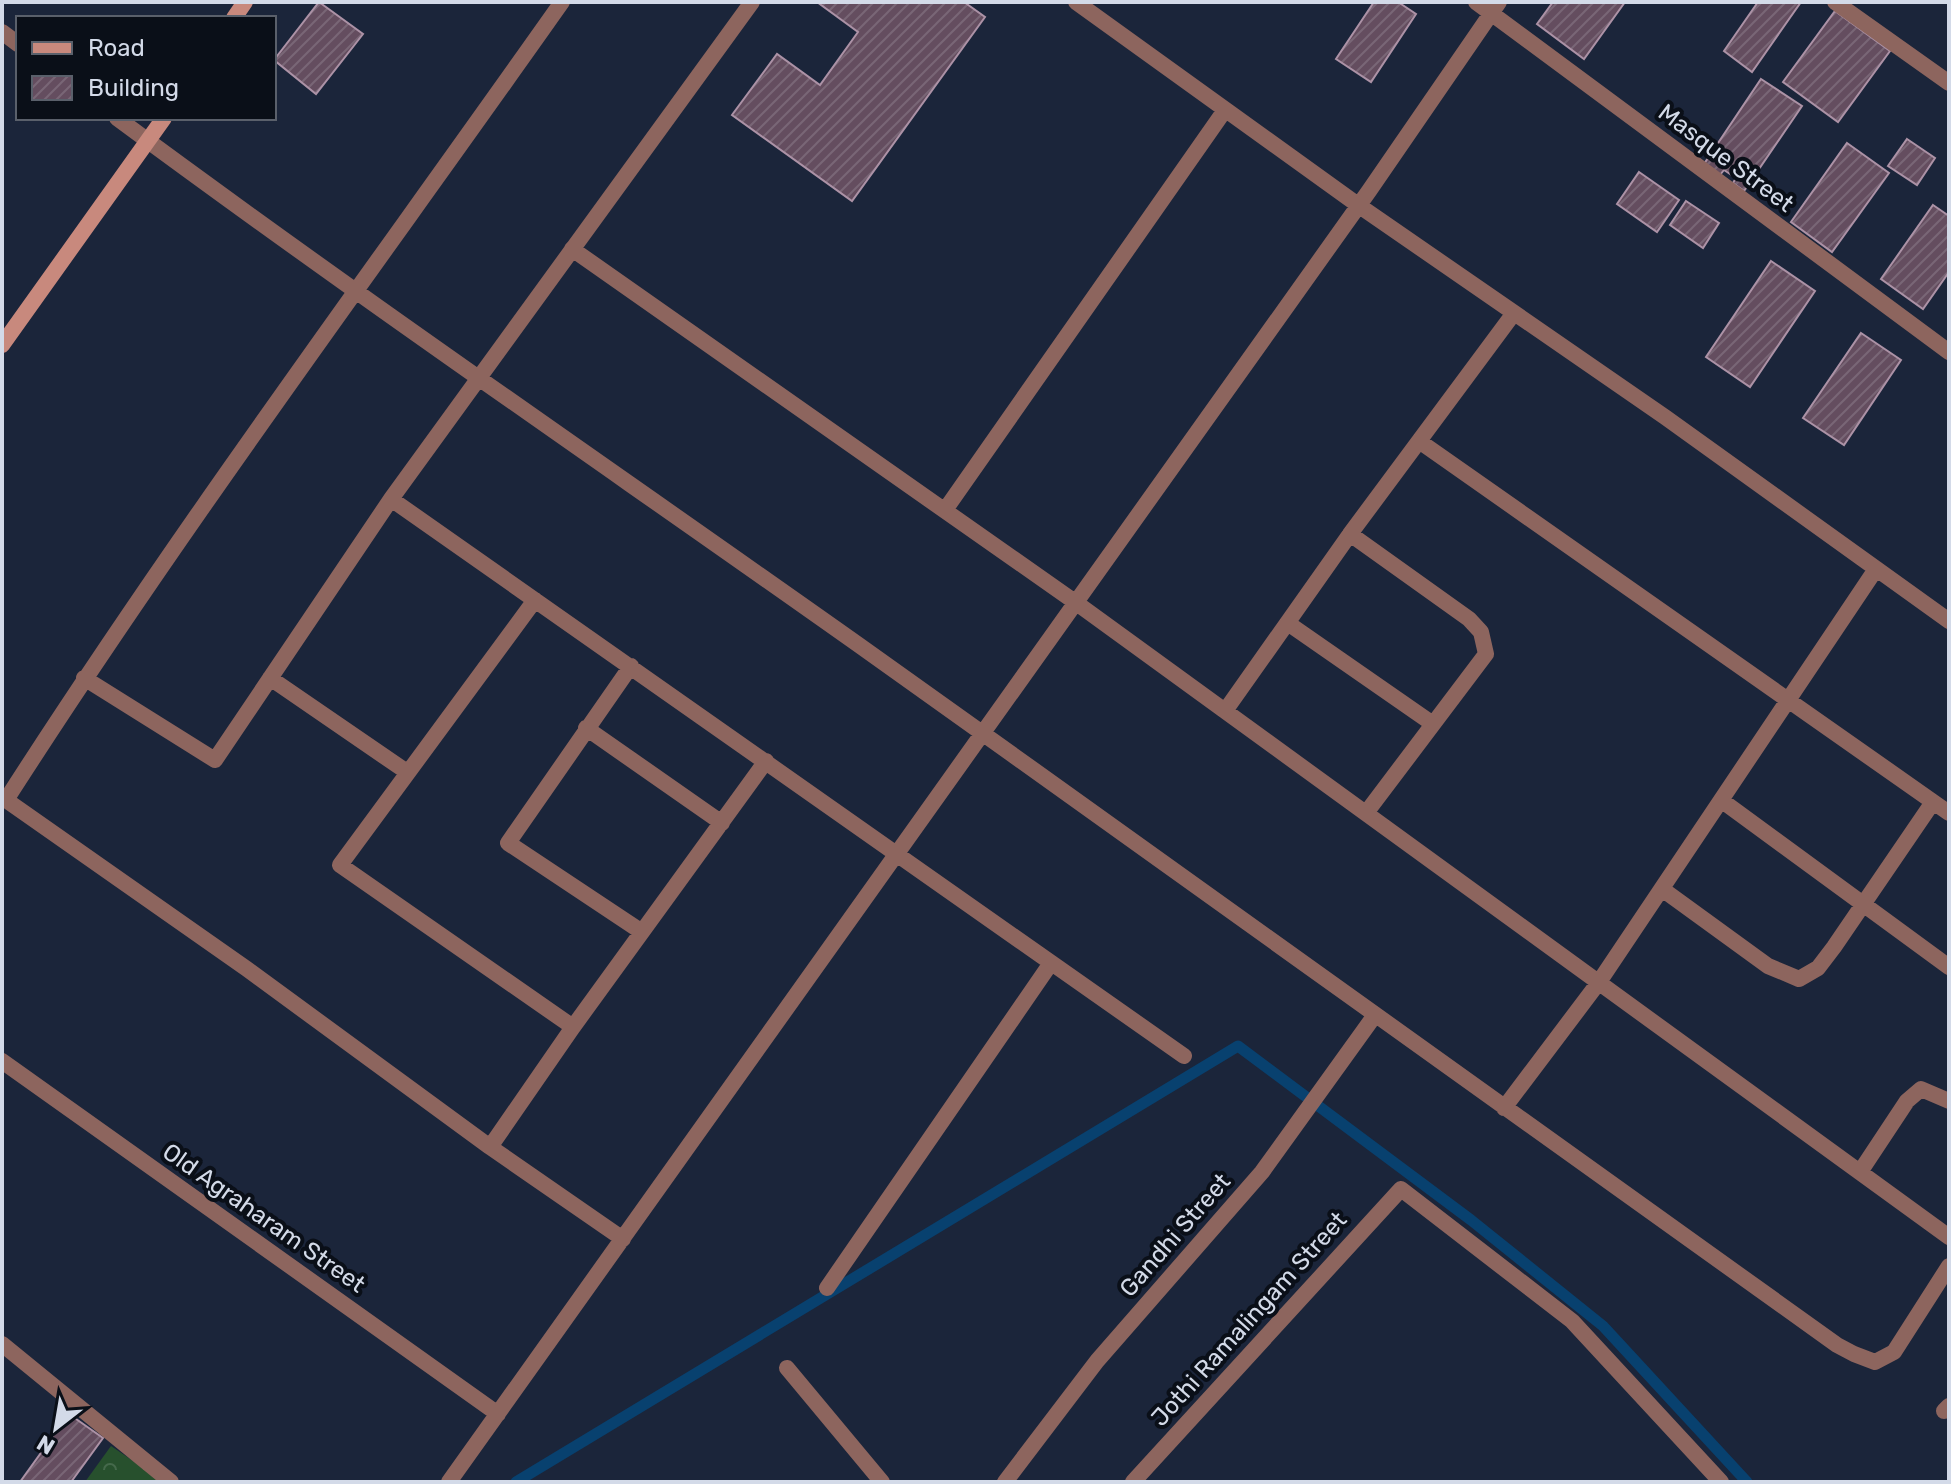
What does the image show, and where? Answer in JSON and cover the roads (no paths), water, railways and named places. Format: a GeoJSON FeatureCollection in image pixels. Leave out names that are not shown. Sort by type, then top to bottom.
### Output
{"type":"FeatureCollection","features":[{"type":"Feature","properties":{"kind":"street"},"geometry":{"type":"LineString","coordinates":[[562,2],[245,446],[84,678],[6,800],[623,1239]]}},
{"type":"Feature","properties":{"kind":"street"},"geometry":{"type":"LineString","coordinates":[[84,678],[215,760],[391,499],[752,2]]}},
{"type":"Feature","properties":{"kind":"street"},"geometry":{"type":"LineString","coordinates":[[1076,2],[1358,205],[1665,417],[1949,621]]}},
{"type":"Feature","properties":{"kind":"street","name":"Masque Street"},"geometry":{"type":"LineString","coordinates":[[1476,2],[1495,7],[1949,352]]}},
{"type":"Feature","properties":{"kind":"street"},"geometry":{"type":"LineString","coordinates":[[1835,2],[1949,83]]}},
{"type":"Feature","properties":{"kind":"street"},"geometry":{"type":"LineString","coordinates":[[449,1482],[1358,205],[1495,7]]}},
{"type":"Feature","properties":{"kind":"street"},"geometry":{"type":"LineString","coordinates":[[945,510],[1225,110]]}},
{"type":"Feature","properties":{"kind":"street"},"geometry":{"type":"LineString","coordinates":[[120,120],[357,292],[1854,1354],[1875,1362],[1894,1352],[1949,1266]]}},
{"type":"Feature","properties":{"kind":"street"},"geometry":{"type":"LineString","coordinates":[[2,345],[163,120]]}},
{"type":"Feature","properties":{"kind":"street"},"geometry":{"type":"LineString","coordinates":[[572,249],[1075,602],[1949,1237]]}},
{"type":"Feature","properties":{"kind":"street"},"geometry":{"type":"LineString","coordinates":[[1225,711],[1350,534],[1514,313]]}},
{"type":"Feature","properties":{"kind":"street"},"geometry":{"type":"LineString","coordinates":[[1419,441],[1949,813]]}},
{"type":"Feature","properties":{"kind":"street"},"geometry":{"type":"LineString","coordinates":[[391,499],[1184,1056]]}},
{"type":"Feature","properties":{"kind":"street"},"geometry":{"type":"LineString","coordinates":[[1350,534],[1469,619],[1481,632],[1486,654],[1366,813]]}},
{"type":"Feature","properties":{"kind":"street"},"geometry":{"type":"LineString","coordinates":[[1504,1108],[1599,982],[1876,569]]}},
{"type":"Feature","properties":{"kind":"street"},"geometry":{"type":"LineString","coordinates":[[535,600],[340,865],[573,1027]]}},
{"type":"Feature","properties":{"kind":"street"},"geometry":{"type":"LineString","coordinates":[[1289,624],[1433,724]]}},
{"type":"Feature","properties":{"kind":"street"},"geometry":{"type":"LineString","coordinates":[[631,666],[508,843],[642,932]]}},
{"type":"Feature","properties":{"kind":"street"},"geometry":{"type":"LineString","coordinates":[[270,678],[407,772]]}},
{"type":"Feature","properties":{"kind":"street"},"geometry":{"type":"LineString","coordinates":[[586,728],[722,823]]}},
{"type":"Feature","properties":{"kind":"street"},"geometry":{"type":"LineString","coordinates":[[490,1147],[766,761]]}},
{"type":"Feature","properties":{"kind":"street"},"geometry":{"type":"LineString","coordinates":[[1721,800],[1949,967]]}},
{"type":"Feature","properties":{"kind":"street"},"geometry":{"type":"LineString","coordinates":[[1662,889],[1768,966],[1799,979],[1818,968],[1933,802]]}},
{"type":"Feature","properties":{"kind":"street"},"geometry":{"type":"LineString","coordinates":[[827,1288],[1051,963]]}},
{"type":"Feature","properties":{"kind":"street","name":"Gandhi Street"},"geometry":{"type":"LineString","coordinates":[[1005,1482],[1097,1361],[1262,1172],[1375,1015]]}},
{"type":"Feature","properties":{"kind":"street","name":"Old Agraharam Street"},"geometry":{"type":"LineString","coordinates":[[2,1061],[498,1414]]}},
{"type":"Feature","properties":{"kind":"street"},"geometry":{"type":"LineString","coordinates":[[1860,1172],[1907,1101],[1921,1089],[1949,1101]]}},
{"type":"Feature","properties":{"kind":"street","name":"Jothi Ramalingam Street"},"geometry":{"type":"LineString","coordinates":[[1133,1482],[1401,1189],[1572,1321],[1721,1482]]}},
{"type":"Feature","properties":{"kind":"street"},"geometry":{"type":"LineString","coordinates":[[2,1344],[171,1482]]}},
{"type":"Feature","properties":{"kind":"street"},"geometry":{"type":"LineString","coordinates":[[787,1368],[882,1482]]}},
{"type":"Feature","properties":{"kind":"waterway"},"geometry":{"type":"LineString","coordinates":[[516,1482],[1238,1046],[1471,1220],[1603,1326],[1747,1482]]}}]}
